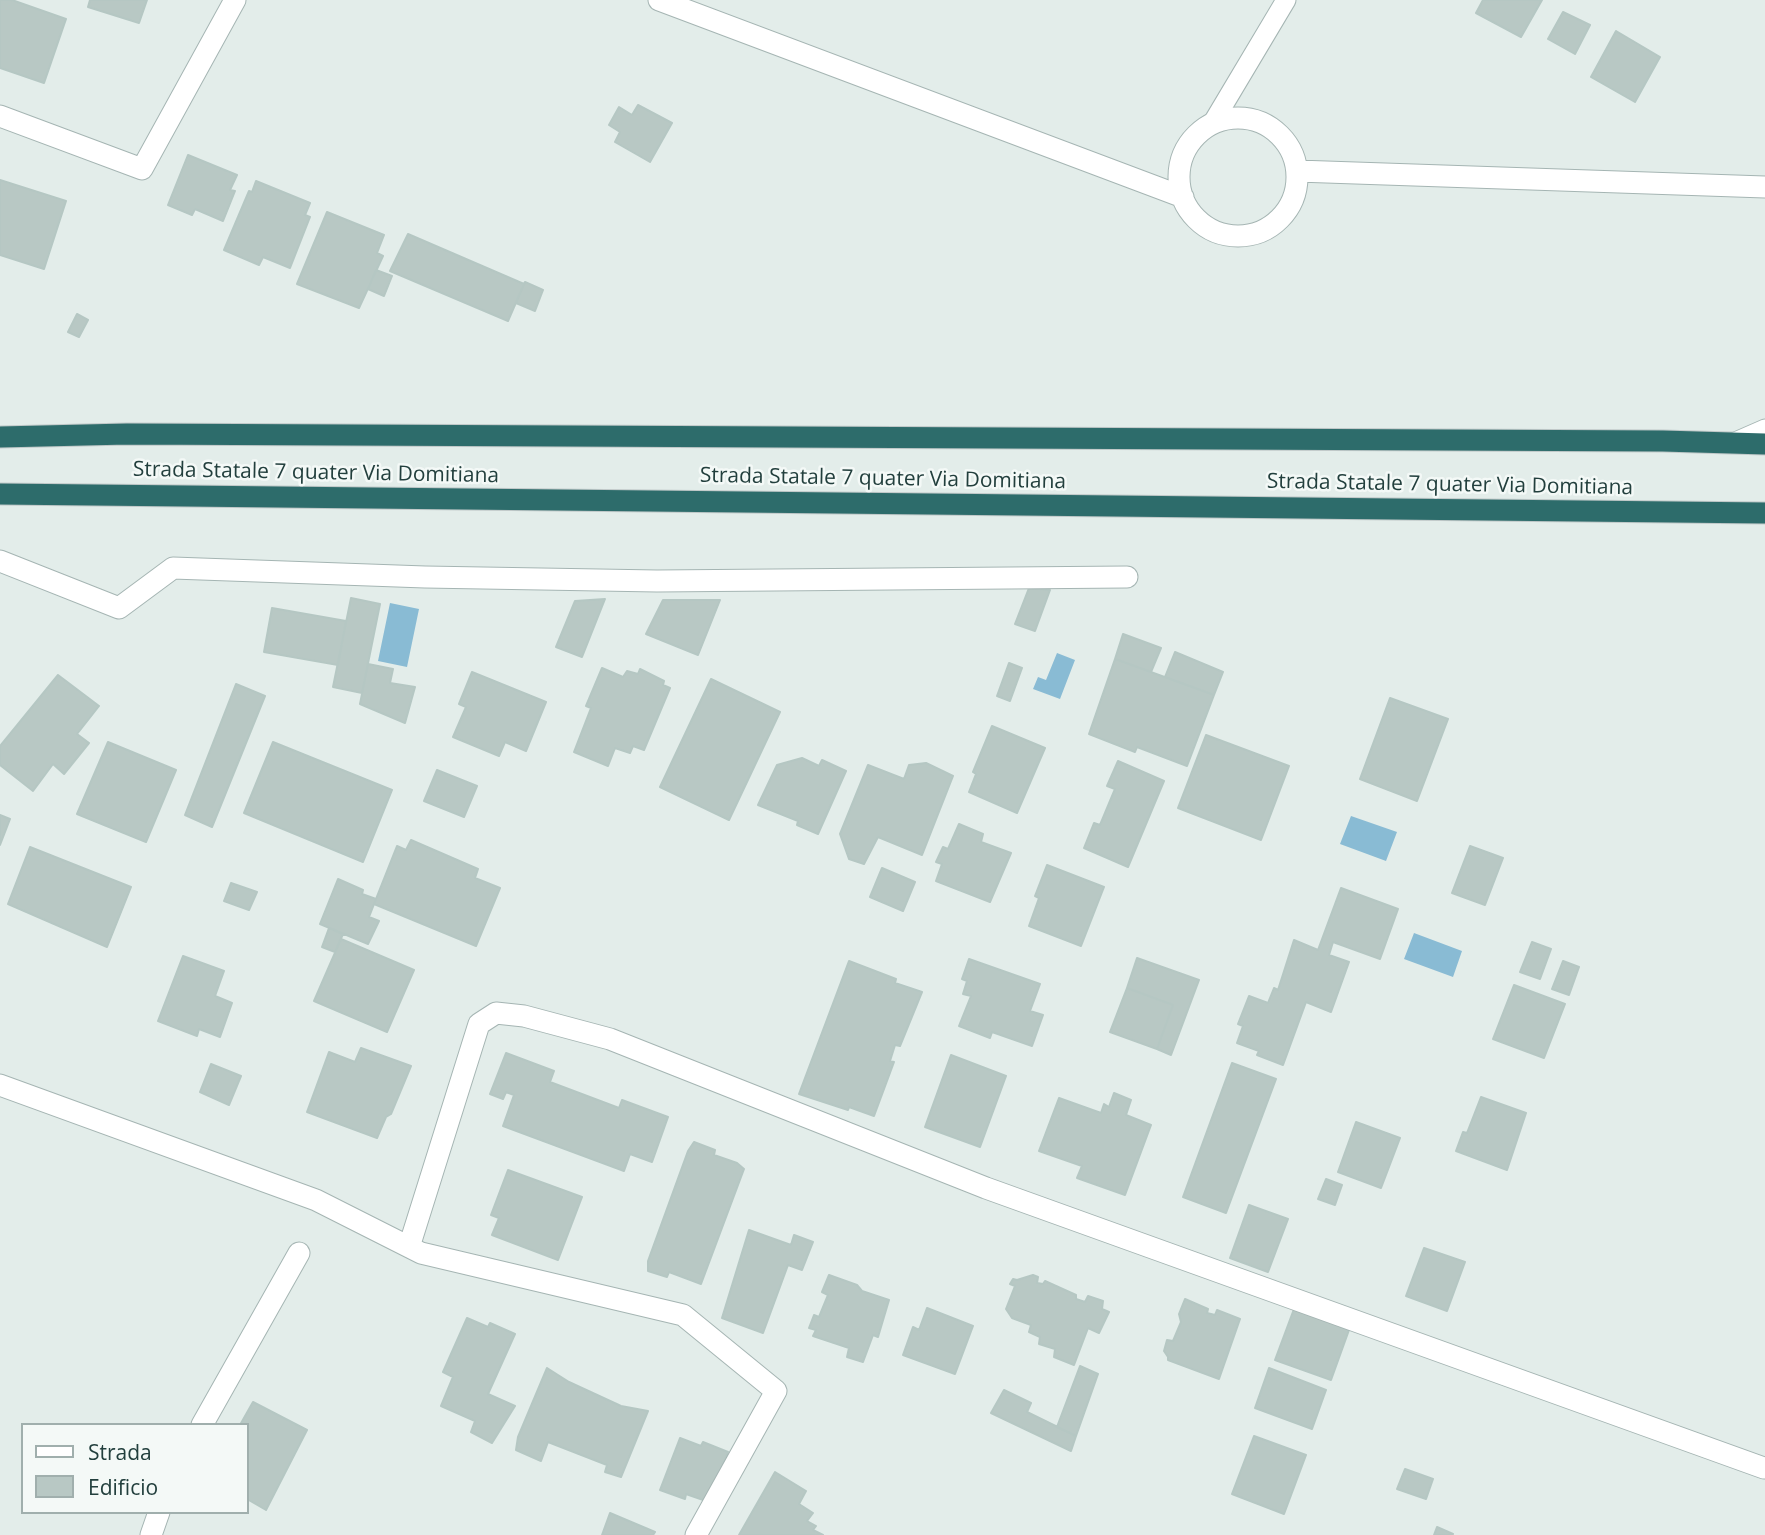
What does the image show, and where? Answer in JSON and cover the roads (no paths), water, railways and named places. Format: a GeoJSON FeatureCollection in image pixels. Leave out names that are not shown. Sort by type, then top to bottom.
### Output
{"type":"FeatureCollection","features":[{"type":"Feature","properties":{"kind":"highway","name":"Strada Statale 7 quater Via Domitiana"},"geometry":{"type":"LineString","coordinates":[[0,438],[141,434],[1765,444]]}},
{"type":"Feature","properties":{"kind":"highway","name":"Strada Statale 7 quater Via Domitiana"},"geometry":{"type":"LineString","coordinates":[[0,494],[1765,513]]}},
{"type":"Feature","properties":{"kind":"street"},"geometry":{"type":"LineString","coordinates":[[0,116],[142,169],[235,0]]}},
{"type":"Feature","properties":{"kind":"street"},"geometry":{"type":"LineString","coordinates":[[659,0],[1183,197]]}},
{"type":"Feature","properties":{"kind":"street"},"geometry":{"type":"LineString","coordinates":[[1230,118],[1249,119],[1267,125],[1282,137],[1292,153],[1297,171],[1296,190],[1289,208],[1277,222],[1260,232],[1241,236],[1223,234],[1206,227],[1192,214],[1183,197],[1179,180],[1181,163],[1192,141],[1212,124],[1230,118]]}},
{"type":"Feature","properties":{"kind":"street"},"geometry":{"type":"LineString","coordinates":[[1297,171],[1765,187]]}},
{"type":"Feature","properties":{"kind":"street"},"geometry":{"type":"LineString","coordinates":[[0,561],[119,608],[173,568],[657,582],[1127,577]]}},
{"type":"Feature","properties":{"kind":"street"},"geometry":{"type":"LineString","coordinates":[[409,1247],[479,1024],[496,1013],[524,1016],[610,1039],[986,1188],[1764,1468]]}},
{"type":"Feature","properties":{"kind":"street"},"geometry":{"type":"LineString","coordinates":[[0,1084],[316,1200],[421,1253],[683,1315],[776,1391],[696,1535]]}},
{"type":"Feature","properties":{"kind":"street"},"geometry":{"type":"LineString","coordinates":[[203,1423],[299,1254]]}},
{"type":"Feature","properties":{"kind":"street"},"geometry":{"type":"LineString","coordinates":[[151,1535],[158,1514]]}},
{"type":"Feature","properties":{"kind":"lane"},"geometry":{"type":"LineString","coordinates":[[1212,124],[1286,0]]}},
{"type":"Feature","properties":{"kind":"lane"},"geometry":{"type":"LineString","coordinates":[[1733,443],[1765,429]]}},
{"type":"Feature","properties":{"kind":"water"},"geometry":{"type":"Polygon","coordinates":[[[390,603],[419,609],[407,667],[378,661],[390,603]]]}},
{"type":"Feature","properties":{"kind":"water"},"geometry":{"type":"Polygon","coordinates":[[[1057,653],[1075,660],[1060,699],[1033,689],[1038,677],[1046,680],[1057,653]]]}},
{"type":"Feature","properties":{"kind":"water"},"geometry":{"type":"Polygon","coordinates":[[[1351,816],[1397,832],[1386,861],[1340,844],[1351,816]]]}},
{"type":"Feature","properties":{"kind":"water"},"geometry":{"type":"Polygon","coordinates":[[[1414,933],[1462,951],[1453,977],[1404,959],[1414,933]]]}}]}
